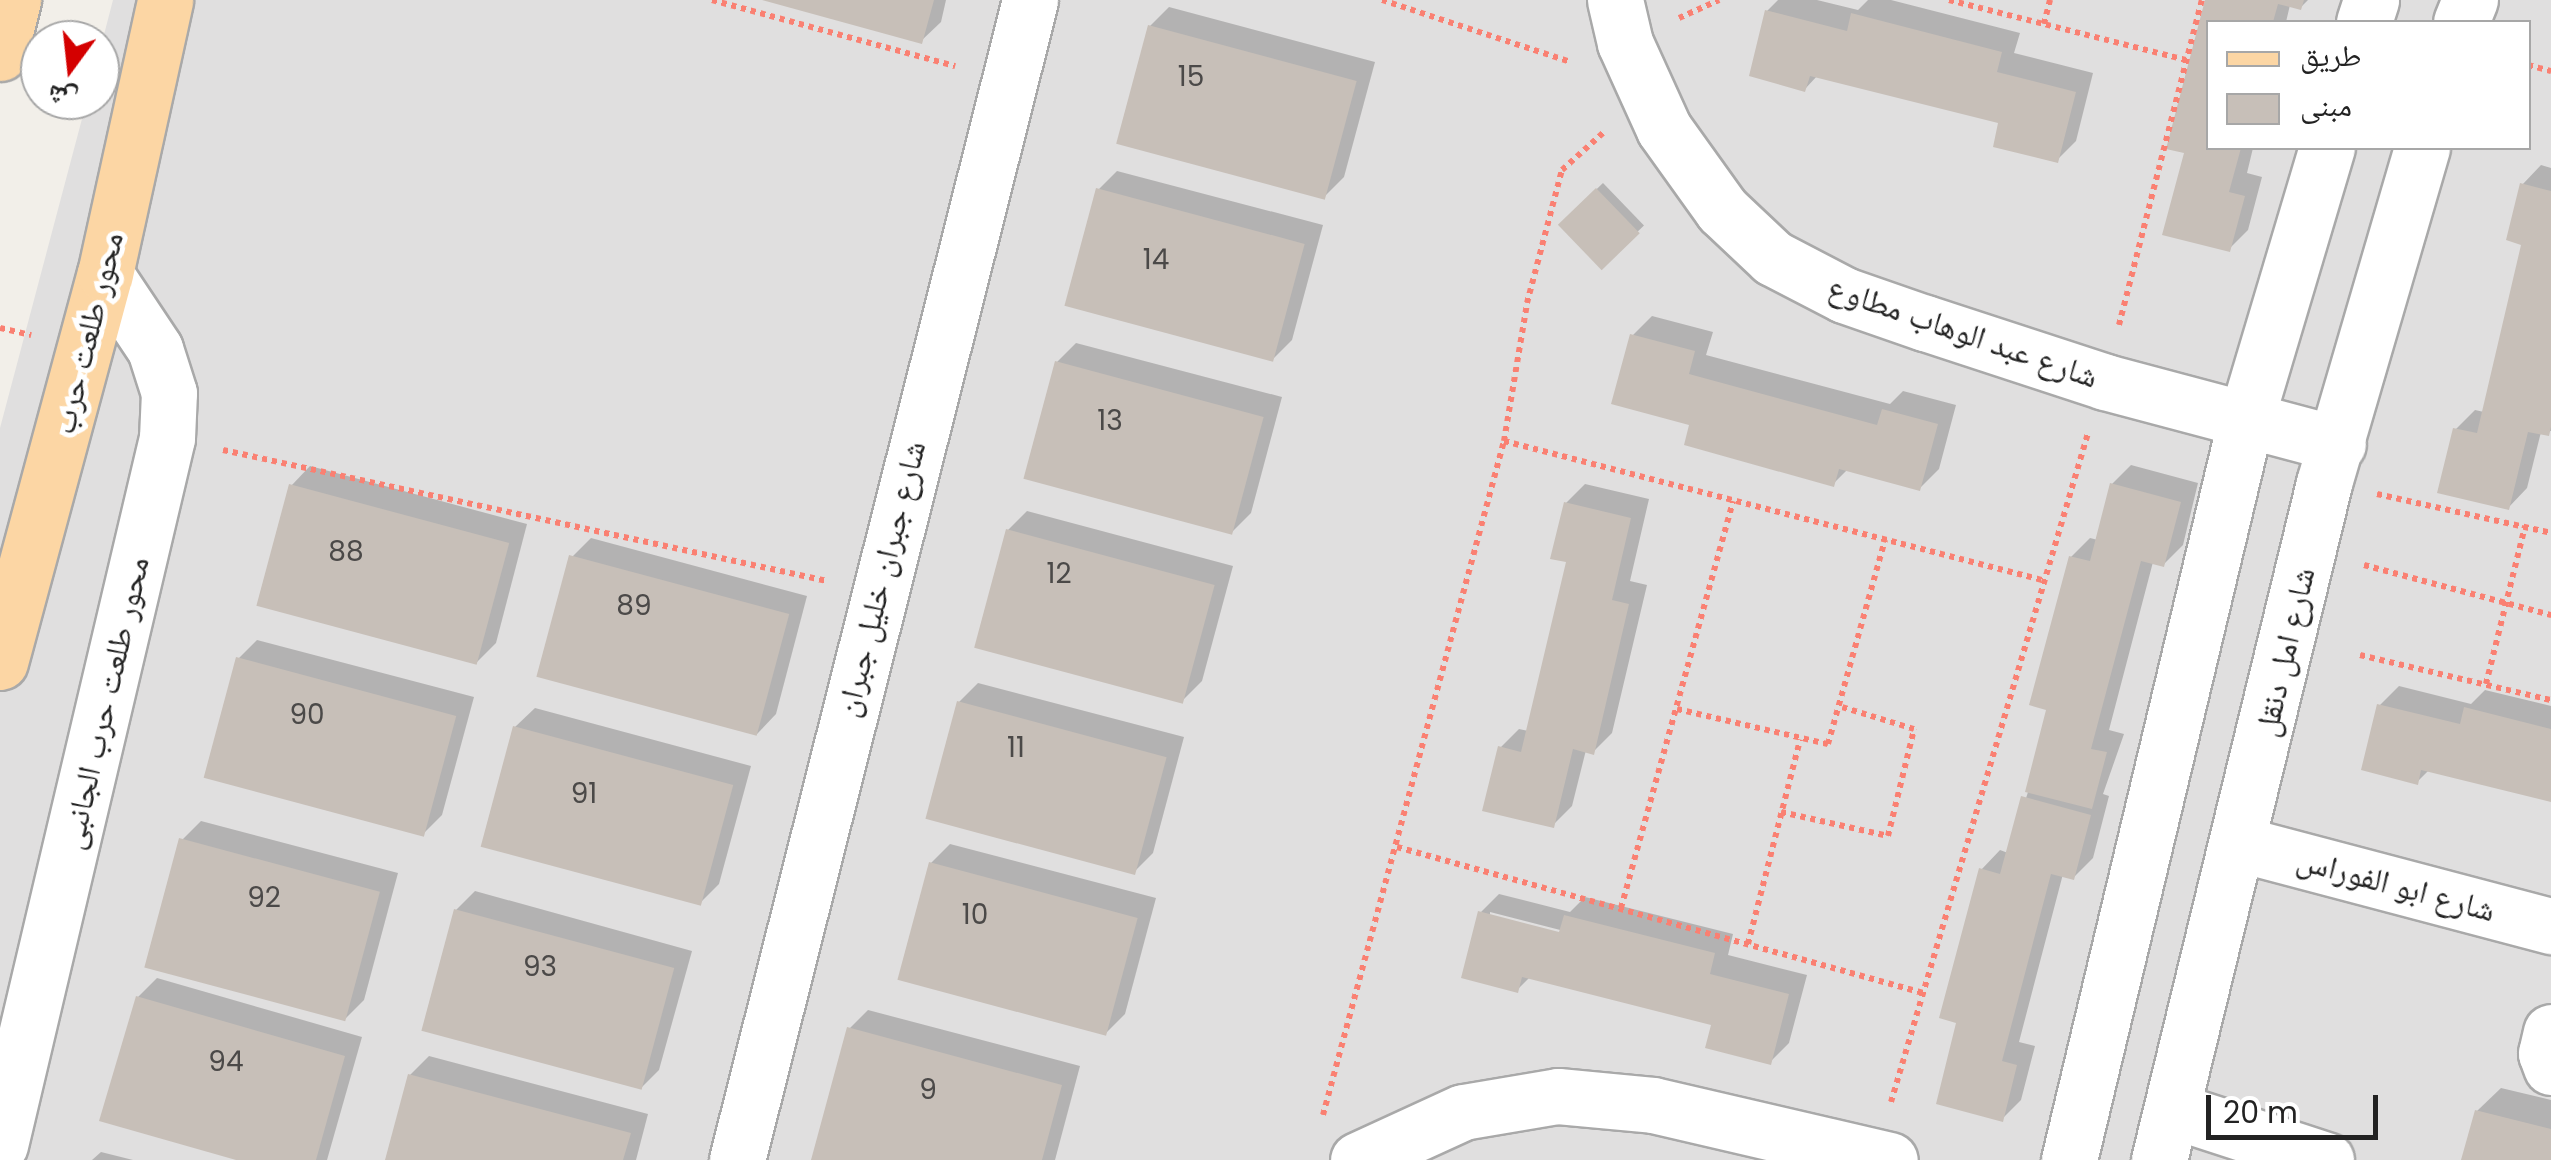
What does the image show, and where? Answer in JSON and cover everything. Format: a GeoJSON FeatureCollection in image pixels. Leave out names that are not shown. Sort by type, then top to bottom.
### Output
{"type":"FeatureCollection","features":[{"type":"Feature","properties":{"kind":"main road"},"geometry":{"type":"LineString","coordinates":[[0,52],[13,0]]}},
{"type":"Feature","properties":{"kind":"main road","name":"محور طلعت حرب"},"geometry":{"type":"LineString","coordinates":[[0,662],[105,274],[164,0]]}},
{"type":"Feature","properties":{"kind":"street","name":"شارع جبران خليل جبران"},"geometry":{"type":"LineString","coordinates":[[737,1160],[877,592],[1030,0]]}},
{"type":"Feature","properties":{"kind":"street","name":"شارع عبد الوهاب مطاوع"},"geometry":{"type":"LineString","coordinates":[[1615,0],[1654,108],[1722,210],[1773,258],[1844,295],[2105,382],[2246,419],[2331,464]]}},
{"type":"Feature","properties":{"kind":"street"},"geometry":{"type":"LineString","coordinates":[[2069,1160],[2246,419],[2325,150]]}},
{"type":"Feature","properties":{"kind":"street","name":"شارع امل دنقل"},"geometry":{"type":"LineString","coordinates":[[2166,1135],[2331,464],[2421,150]]}},
{"type":"Feature","properties":{"kind":"street","name":"محور طلعت حرب الجانبى"},"geometry":{"type":"LineString","coordinates":[[0,1144],[167,438],[169,393],[155,349],[105,274]]}},
{"type":"Feature","properties":{"kind":"street","name":"شارع ابو الفوراس"},"geometry":{"type":"LineString","coordinates":[[2240,844],[2551,926]]}},
{"type":"Feature","properties":{"kind":"street"},"geometry":{"type":"LineString","coordinates":[[2551,1032],[2546,1053],[2551,1067]]}},
{"type":"Feature","properties":{"kind":"street"},"geometry":{"type":"LineString","coordinates":[[1340,1142],[1464,1112],[1558,1096],[1652,1105],[1883,1158]]}},
{"type":"Feature","properties":{"kind":"street"},"geometry":{"type":"LineString","coordinates":[[2166,1135],[2326,1160]]}},
{"type":"Feature","properties":{"kind":"path"},"geometry":{"type":"LineString","coordinates":[[712,0],[1010,80]]}},
{"type":"Feature","properties":{"kind":"path"},"geometry":{"type":"LineString","coordinates":[[1382,0],[1654,108]]}},
{"type":"Feature","properties":{"kind":"path"},"geometry":{"type":"LineString","coordinates":[[1949,0],[2186,60]]}},
{"type":"Feature","properties":{"kind":"path"},"geometry":{"type":"LineString","coordinates":[[2044,24],[2050,0]]}},
{"type":"Feature","properties":{"kind":"path"},"geometry":{"type":"LineString","coordinates":[[1883,1158],[1923,993],[2042,580],[2105,382],[2202,0]]}},
{"type":"Feature","properties":{"kind":"path"},"geometry":{"type":"LineString","coordinates":[[1340,1142],[1397,847],[1504,441],[1527,303],[1562,170],[1610,127],[1654,108]]}},
{"type":"Feature","properties":{"kind":"path"},"geometry":{"type":"LineString","coordinates":[[167,438],[877,592]]}},
{"type":"Feature","properties":{"kind":"path"},"geometry":{"type":"LineString","coordinates":[[1504,441],[2042,580]]}},
{"type":"Feature","properties":{"kind":"path"},"geometry":{"type":"LineString","coordinates":[[2331,464],[2551,533]]}},
{"type":"Feature","properties":{"kind":"path"},"geometry":{"type":"LineString","coordinates":[[1621,908],[1733,500]]}},
{"type":"Feature","properties":{"kind":"path"},"geometry":{"type":"LineString","coordinates":[[2486,684],[2525,526]]}},
{"type":"Feature","properties":{"kind":"path"},"geometry":{"type":"LineString","coordinates":[[1676,708],[1828,744],[1842,707],[1884,540]]}},
{"type":"Feature","properties":{"kind":"path"},"geometry":{"type":"LineString","coordinates":[[2309,550],[2551,615]]}},
{"type":"Feature","properties":{"kind":"path"},"geometry":{"type":"LineString","coordinates":[[2360,655],[2551,700]]}},
{"type":"Feature","properties":{"kind":"path"},"geometry":{"type":"LineString","coordinates":[[1781,812],[1888,836],[1914,729],[1842,707]]}},
{"type":"Feature","properties":{"kind":"path"},"geometry":{"type":"LineString","coordinates":[[1748,944],[1800,740]]}},
{"type":"Feature","properties":{"kind":"path"},"geometry":{"type":"LineString","coordinates":[[1397,847],[1923,993]]}},
{"type":"Feature","properties":{"kind":"shaded area"},"geometry":{"type":"Polygon","coordinates":[[[113,0],[2551,0],[2551,1160],[0,1160],[0,428],[82,120],[120,120],[120,20],[108,20],[113,0]]]}},
{"type":"Feature","properties":{"kind":"building"},"geometry":{"type":"Polygon","coordinates":[[[762,0],[934,0],[922,44],[762,0]]]}},
{"type":"Feature","properties":{"kind":"building"},"geometry":{"type":"Polygon","coordinates":[[[2205,0],[2304,0],[2301,10],[2278,4],[2274,20],[2206,20],[2206,150],[2240,150],[2229,192],[2245,196],[2230,252],[2162,235],[2184,153],[2166,149],[2205,0]]]}},
{"type":"Feature","properties":{"kind":"building"},"geometry":{"type":"Polygon","coordinates":[[[1765,10],[1847,31],[1851,13],[2002,52],[1997,72],[2076,92],[2058,163],[1993,147],[1998,123],[1810,76],[1805,92],[1749,76],[1765,10]]]}},
{"type":"Feature","properties":{"kind":"building"},"geometry":{"type":"Polygon","coordinates":[[[1148,25],[1357,81],[1325,200],[1116,144],[1148,25]]]}},
{"type":"Feature","properties":{"kind":"building"},"geometry":{"type":"Polygon","coordinates":[[[2520,183],[2551,191],[2551,427],[2549,436],[2528,432],[2509,510],[2437,493],[2453,428],[2477,433],[2521,245],[2506,240],[2520,183]]]}},
{"type":"Feature","properties":{"kind":"building"},"geometry":{"type":"Polygon","coordinates":[[[1096,188],[1305,244],[1273,362],[1064,306],[1096,188]]]}},
{"type":"Feature","properties":{"kind":"building"},"geometry":{"type":"Polygon","coordinates":[[[1596,188],[1640,233],[1602,270],[1558,225],[1596,188]]]}},
{"type":"Feature","properties":{"kind":"building"},"geometry":{"type":"Polygon","coordinates":[[[1630,334],[1695,351],[1689,374],[1877,425],[1882,409],[1938,424],[1920,491],[1839,469],[1834,487],[1684,445],[1689,425],[1611,404],[1630,334]]]}},
{"type":"Feature","properties":{"kind":"building"},"geometry":{"type":"Polygon","coordinates":[[[1055,361],[1264,417],[1232,535],[1023,479],[1055,361]]]}},
{"type":"Feature","properties":{"kind":"building"},"geometry":{"type":"Polygon","coordinates":[[[2110,483],[2181,502],[2164,567],[2141,561],[2091,749],[2107,752],[2092,809],[2025,792],[2046,710],[2029,705],[2069,556],[2090,561],[2110,483]]]}},
{"type":"Feature","properties":{"kind":"building"},"geometry":{"type":"Polygon","coordinates":[[[289,484],[509,543],[477,665],[256,606],[289,484]]]}},
{"type":"Feature","properties":{"kind":"building"},"geometry":{"type":"Polygon","coordinates":[[[1564,502],[1631,518],[1612,600],[1629,604],[1594,755],[1573,749],[1554,828],[1482,811],[1498,746],[1521,752],[1566,562],[1550,559],[1564,502]]]}},
{"type":"Feature","properties":{"kind":"building"},"geometry":{"type":"Polygon","coordinates":[[[1006,529],[1215,585],[1183,704],[974,648],[1006,529]]]}},
{"type":"Feature","properties":{"kind":"building"},"geometry":{"type":"Polygon","coordinates":[[[569,555],[789,614],[757,736],[536,677],[569,555]]]}},
{"type":"Feature","properties":{"kind":"building"},"geometry":{"type":"Polygon","coordinates":[[[236,657],[456,716],[424,837],[204,778],[236,657]]]}},
{"type":"Feature","properties":{"kind":"building"},"geometry":{"type":"Polygon","coordinates":[[[957,701],[1167,757],[1135,875],[925,819],[957,701]]]}},
{"type":"Feature","properties":{"kind":"building"},"geometry":{"type":"Polygon","coordinates":[[[2377,704],[2460,724],[2464,707],[2551,729],[2551,802],[2421,770],[2418,785],[2361,770],[2377,704]]]}},
{"type":"Feature","properties":{"kind":"building"},"geometry":{"type":"Polygon","coordinates":[[[513,726],[733,785],[701,906],[481,847],[513,726]]]}},
{"type":"Feature","properties":{"kind":"building"},"geometry":{"type":"Polygon","coordinates":[[[2021,796],[2091,815],[2074,880],[2051,874],[2002,1061],[2017,1065],[2003,1122],[1936,1104],[1956,1023],[1939,1018],[1979,868],[2000,874],[2021,796]]]}},
{"type":"Feature","properties":{"kind":"building"},"geometry":{"type":"Polygon","coordinates":[[[179,838],[380,892],[345,1021],[144,967],[179,838]]]}},
{"type":"Feature","properties":{"kind":"building"},"geometry":{"type":"Polygon","coordinates":[[[929,862],[1138,918],[1106,1036],[897,980],[929,862]]]}},
{"type":"Feature","properties":{"kind":"building"},"geometry":{"type":"Polygon","coordinates":[[[454,909],[674,968],[642,1090],[421,1031],[454,909]]]}},
{"type":"Feature","properties":{"kind":"building"},"geometry":{"type":"Polygon","coordinates":[[[1478,911],[1559,932],[1564,915],[1715,953],[1710,974],[1789,994],[1771,1065],[1705,1048],[1711,1025],[1522,977],[1518,993],[1461,978],[1478,911]]]}},
{"type":"Feature","properties":{"kind":"building"},"geometry":{"type":"Polygon","coordinates":[[[136,996],[345,1056],[316,1160],[236,1160],[99,1121],[136,996]]]}},
{"type":"Feature","properties":{"kind":"building"},"geometry":{"type":"Polygon","coordinates":[[[847,1027],[1062,1085],[1042,1160],[811,1160],[847,1027]]]}},
{"type":"Feature","properties":{"kind":"building"},"geometry":{"type":"Polygon","coordinates":[[[408,1074],[631,1133],[623,1160],[385,1160],[408,1074]]]}},
{"type":"Feature","properties":{"kind":"building"},"geometry":{"type":"Polygon","coordinates":[[[2475,1110],[2551,1129],[2551,1160],[2461,1160],[2475,1110]]]}}]}
